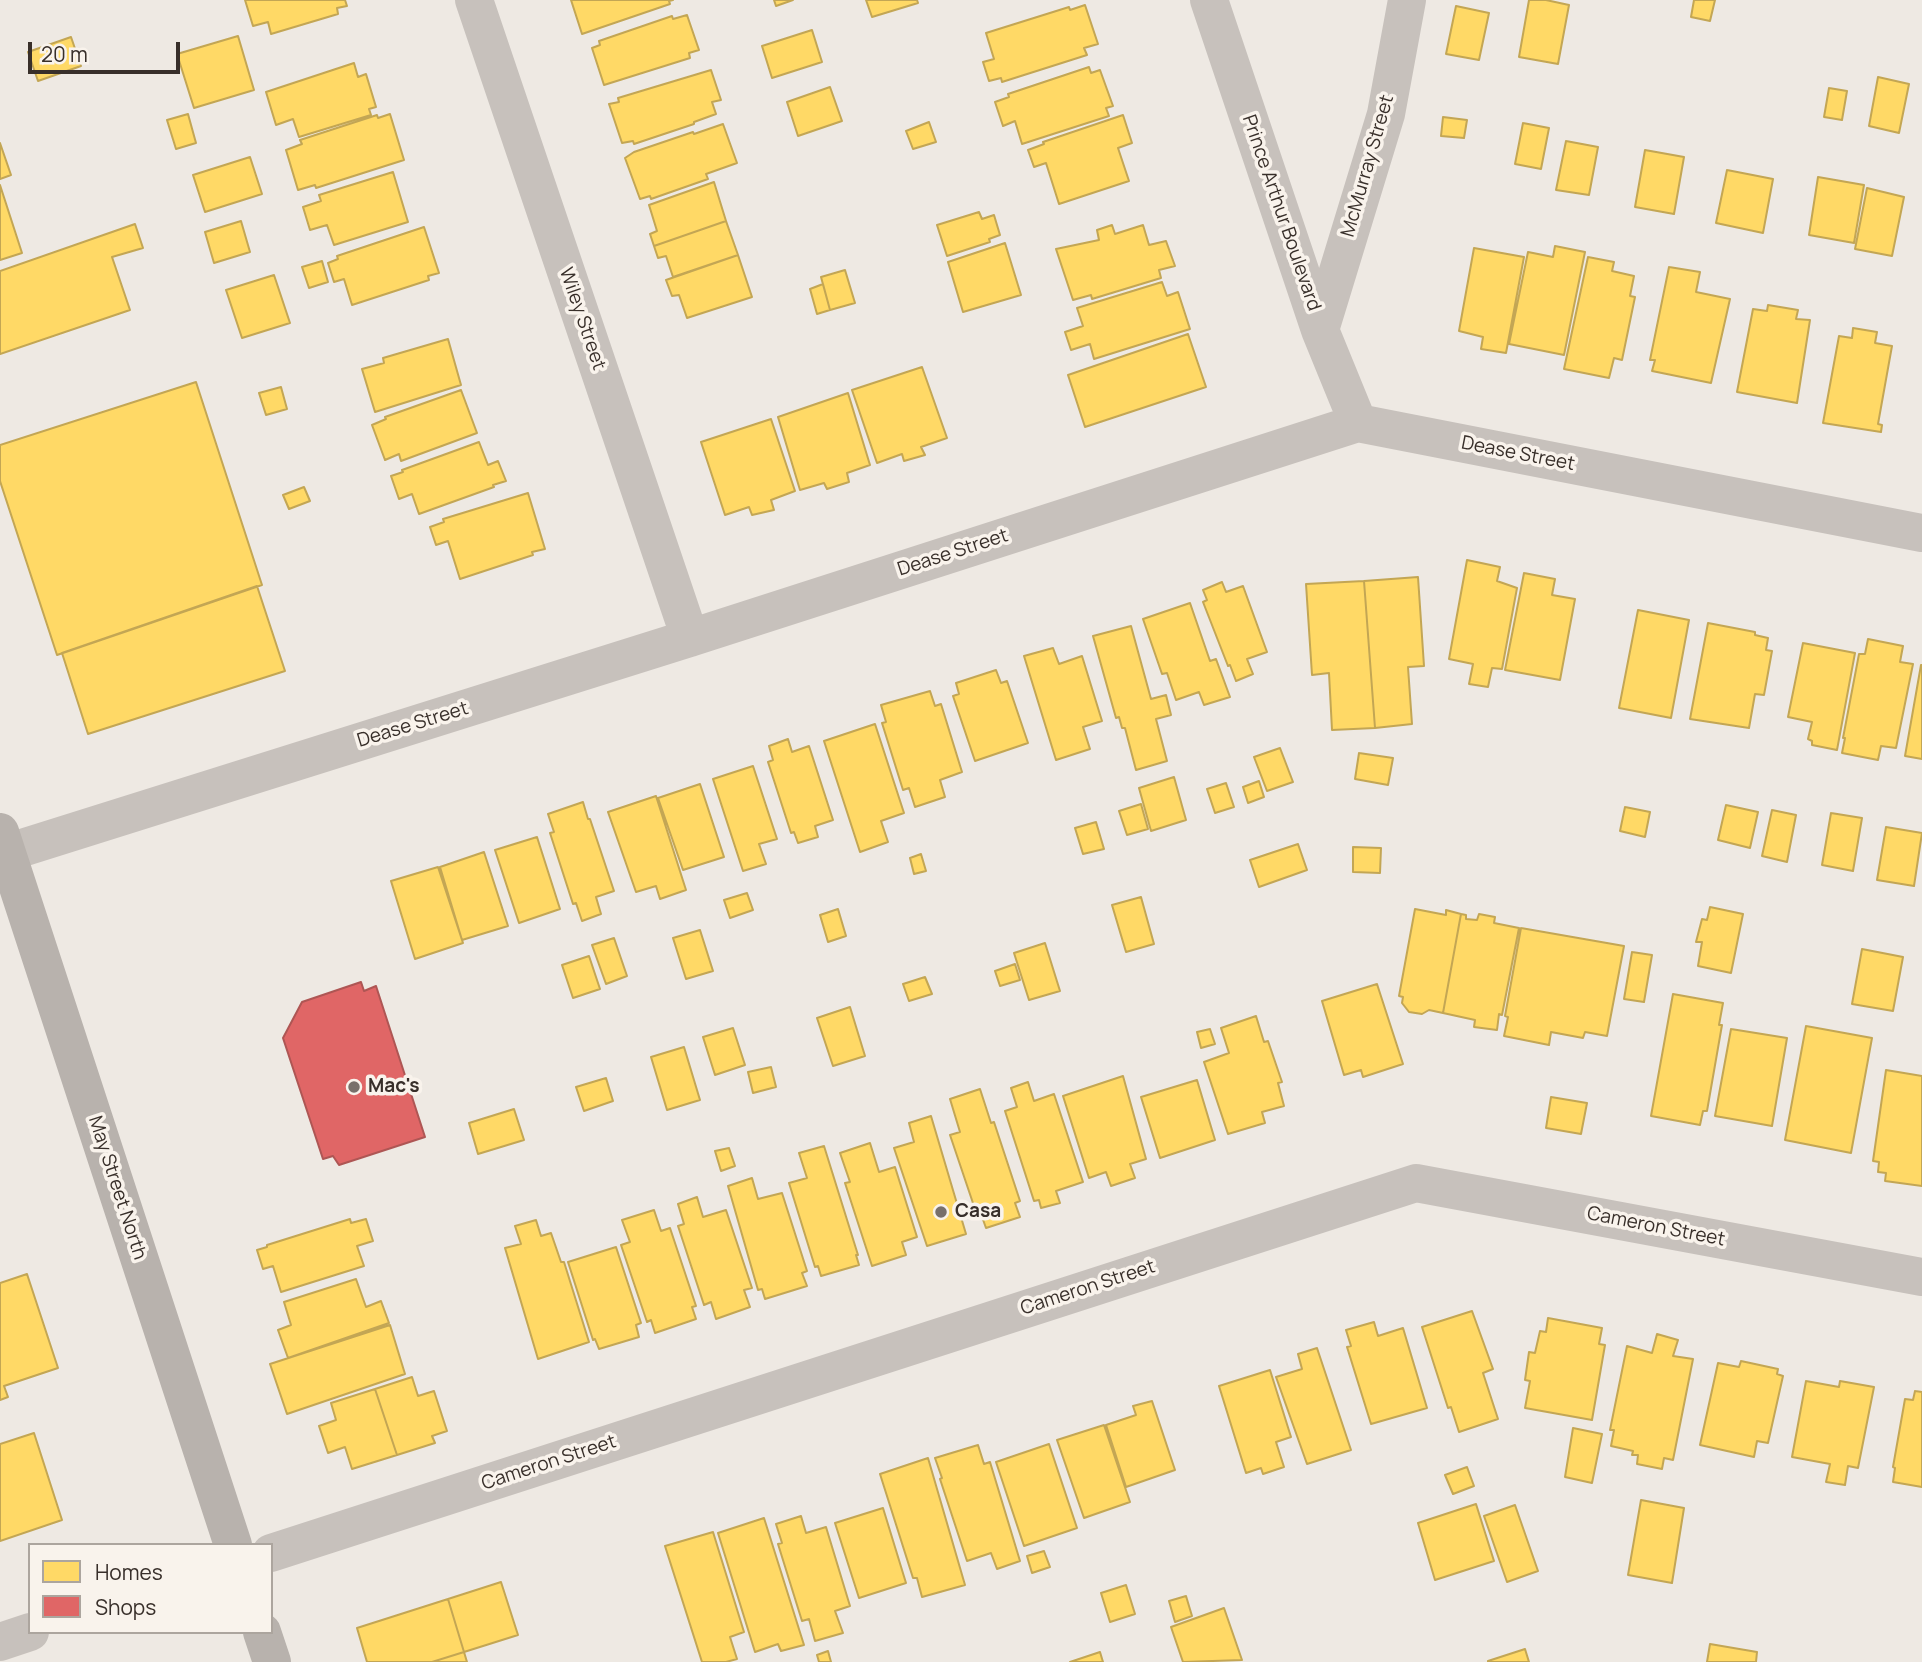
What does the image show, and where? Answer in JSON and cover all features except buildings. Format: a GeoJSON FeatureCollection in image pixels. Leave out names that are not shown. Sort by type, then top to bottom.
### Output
{"type":"FeatureCollection","features":[{"type":"Feature","properties":{"kind":"main road","name":"May Street North"},"geometry":{"type":"LineString","coordinates":[[2,847],[232,1543]]}},
{"type":"Feature","properties":{"kind":"main road"},"geometry":{"type":"LineString","coordinates":[[263,1634],[272,1662]]}},
{"type":"Feature","properties":{"kind":"street","name":"Wiley Street"},"geometry":{"type":"LineString","coordinates":[[474,0],[690,638]]}},
{"type":"Feature","properties":{"kind":"street","name":"Prince Arthur Boulevard"},"geometry":{"type":"LineString","coordinates":[[1209,0],[1320,330],[1358,423]]}},
{"type":"Feature","properties":{"kind":"street","name":"McMurray Street"},"geometry":{"type":"LineString","coordinates":[[1320,330],[1386,114],[1408,0]]}},
{"type":"Feature","properties":{"kind":"street","name":"Dease Street"},"geometry":{"type":"LineString","coordinates":[[2,847],[690,638],[1358,423],[1922,533]]}},
{"type":"Feature","properties":{"kind":"street","name":"Cameron Street"},"geometry":{"type":"LineString","coordinates":[[273,1552],[1416,1183],[1922,1277]]}},
{"type":"Feature","properties":{"kind":"street"},"geometry":{"type":"LineString","coordinates":[[0,1642],[28,1633]]}},
{"type":"Feature","properties":{"kind":"place","name":"Mac's"},"geometry":{"type":"Point","coordinates":[354,1087]}},
{"type":"Feature","properties":{"kind":"place","name":"Casa"},"geometry":{"type":"Point","coordinates":[941,1212]}}]}
